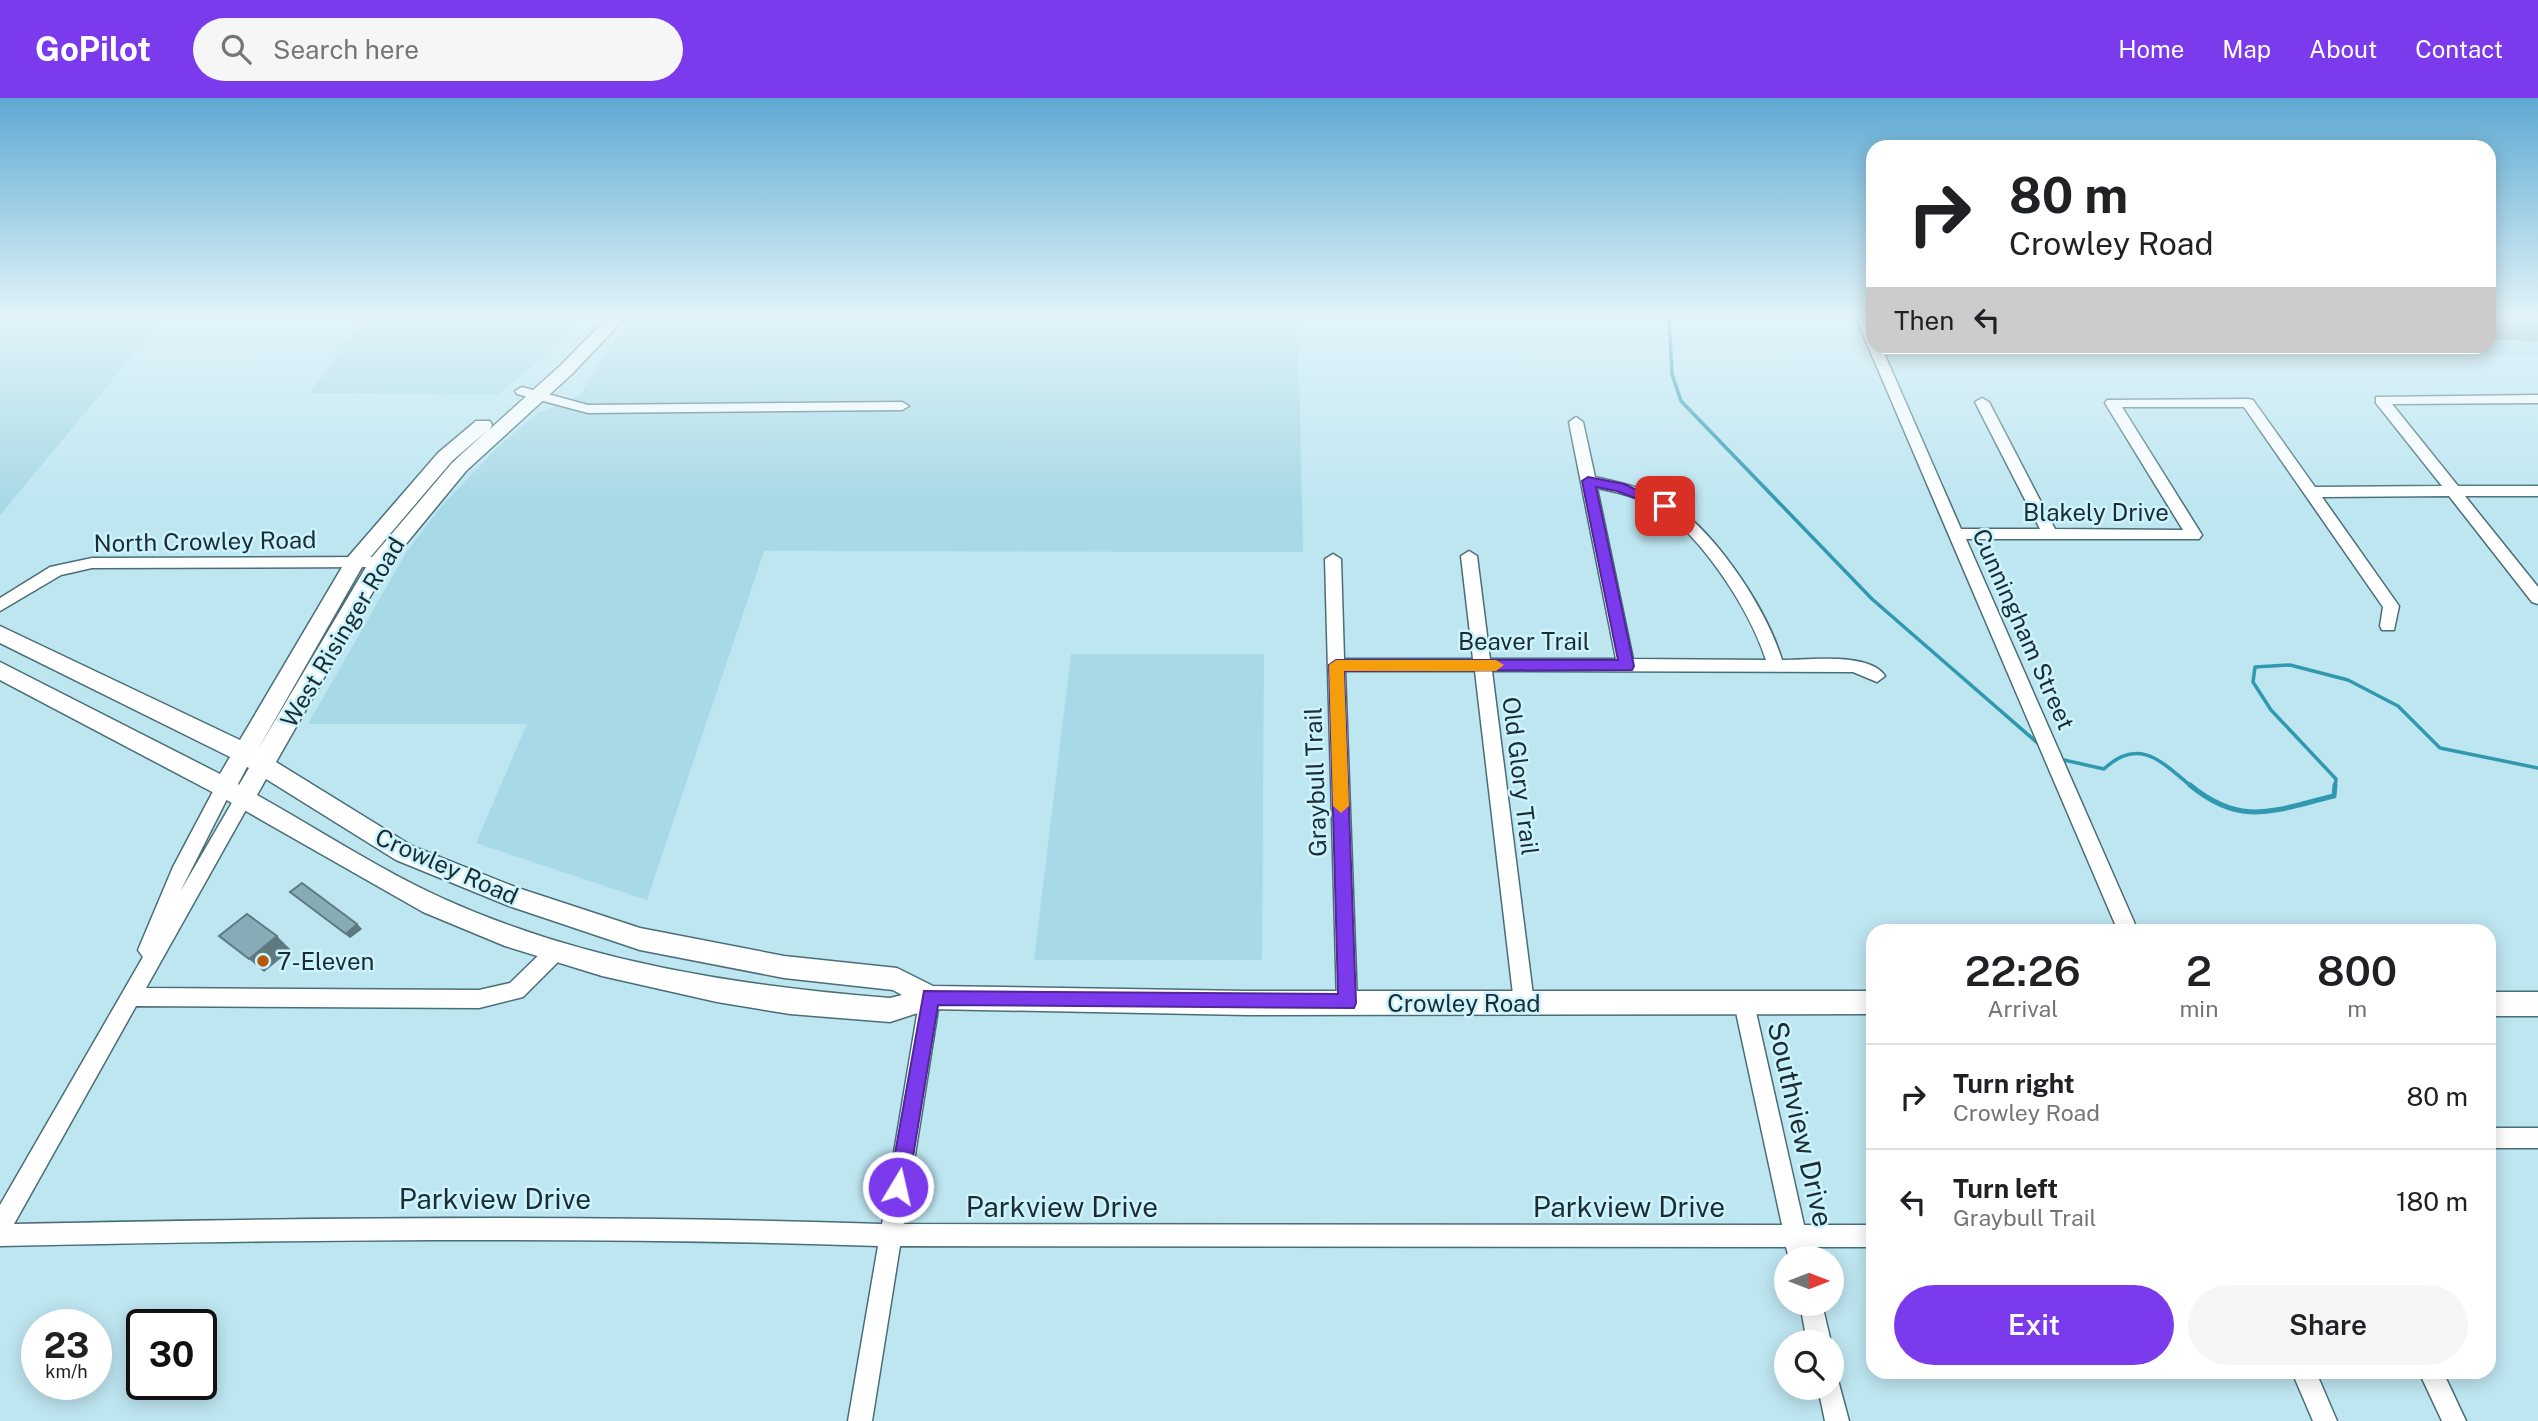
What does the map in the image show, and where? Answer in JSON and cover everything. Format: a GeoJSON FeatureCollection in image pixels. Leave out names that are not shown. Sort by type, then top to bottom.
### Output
{"type":"FeatureCollection","features":[{"type":"Feature","properties":{"kind":"main road","name":"West Risinger Road"},"geometry":{"type":"LineString","coordinates":[[233,793],[379,562],[459,467],[542,380]]}},
{"type":"Feature","properties":{"kind":"main road","name":"West Risinger Road"},"geometry":{"type":"LineString","coordinates":[[253,759],[355,562],[445,457],[545,380]]}},
{"type":"Feature","properties":{"kind":"main road","name":"Crowley Road"},"geometry":{"type":"LineString","coordinates":[[0,635],[253,759],[404,853],[509,896],[640,939],[784,967],[897,979],[930,997]]}},
{"type":"Feature","properties":{"kind":"main road","name":"Crowley Road"},"geometry":{"type":"LineString","coordinates":[[0,670],[233,793],[432,905],[505,935],[602,965],[718,991],[790,1002],[890,1010],[930,997],[1347,1003],[1866,1003]]}},
{"type":"Feature","properties":{"kind":"main road"},"geometry":{"type":"LineString","coordinates":[[2496,1004],[2538,1004]]}},
{"type":"Feature","properties":{"kind":"street","name":"Cunningham Street"},"geometry":{"type":"LineString","coordinates":[[1888,380],[2125,924]]}},
{"type":"Feature","properties":{"kind":"street"},"geometry":{"type":"LineString","coordinates":[[530,393],[588,409],[616,410],[902,406]]}},
{"type":"Feature","properties":{"kind":"street"},"geometry":{"type":"LineString","coordinates":[[2538,399],[2381,400],[2538,598]]}},
{"type":"Feature","properties":{"kind":"street"},"geometry":{"type":"LineString","coordinates":[[1982,402],[2050,534]]}},
{"type":"Feature","properties":{"kind":"street","name":"Blakely Drive"},"geometry":{"type":"LineString","coordinates":[[1956,534],[2194,535],[2112,403],[2248,403],[2311,492]]}},
{"type":"Feature","properties":{"kind":"street"},"geometry":{"type":"LineString","coordinates":[[1576,422],[1626,666]]}},
{"type":"Feature","properties":{"kind":"street"},"geometry":{"type":"LineString","coordinates":[[1588,481],[1642,495],[1665,506],[1679,518],[1733,577],[1754,606],[1766,630],[1776,666]]}},
{"type":"Feature","properties":{"kind":"street"},"geometry":{"type":"LineString","coordinates":[[2311,492],[2538,491]]}},
{"type":"Feature","properties":{"kind":"street"},"geometry":{"type":"LineString","coordinates":[[2311,492],[2391,606],[2388,626]]}},
{"type":"Feature","properties":{"kind":"street","name":"Old Glory Trail"},"geometry":{"type":"LineString","coordinates":[[1469,556],[1524,1003]]}},
{"type":"Feature","properties":{"kind":"street","name":"Graybull Trail"},"geometry":{"type":"LineString","coordinates":[[1333,559],[1347,1003]]}},
{"type":"Feature","properties":{"kind":"street","name":"North Crowley Road"},"geometry":{"type":"LineString","coordinates":[[0,605],[56,571],[92,563],[379,562]]}},
{"type":"Feature","properties":{"kind":"street","name":"Beaver Trail"},"geometry":{"type":"LineString","coordinates":[[1336,665],[1855,666],[1877,676]]}},
{"type":"Feature","properties":{"kind":"street","name":"West Risinger Road"},"geometry":{"type":"LineString","coordinates":[[0,1226],[132,997],[233,793]]}},
{"type":"Feature","properties":{"kind":"street"},"geometry":{"type":"LineString","coordinates":[[132,997],[479,999],[516,991],[556,951]]}},
{"type":"Feature","properties":{"kind":"street"},"geometry":{"type":"LineString","coordinates":[[860,1421],[930,997]]}},
{"type":"Feature","properties":{"kind":"street","name":"Southview Drive"},"geometry":{"type":"LineString","coordinates":[[1744,1003],[1797,1246]]}},
{"type":"Feature","properties":{"kind":"street"},"geometry":{"type":"LineString","coordinates":[[2496,1138],[2538,1138]]}},
{"type":"Feature","properties":{"kind":"street","name":"Parkview Drive"},"geometry":{"type":"LineString","coordinates":[[0,1235],[367,1228],[673,1228],[890,1236],[1866,1236]]}},
{"type":"Feature","properties":{"kind":"street"},"geometry":{"type":"LineString","coordinates":[[2307,1379],[2325,1421]]}},
{"type":"Feature","properties":{"kind":"street"},"geometry":{"type":"LineString","coordinates":[[2434,1379],[2454,1421]]}},
{"type":"Feature","properties":{"kind":"street"},"geometry":{"type":"LineString","coordinates":[[1832,1400],[1837,1421]]}},
{"type":"Feature","properties":{"kind":"shaded area"},"geometry":{"type":"Polygon","coordinates":[[[0,380],[113,380],[0,515],[0,380]]]}},
{"type":"Feature","properties":{"kind":"shaded area"},"geometry":{"type":"Polygon","coordinates":[[[319,380],[516,380],[498,395],[310,393],[319,380]]]}},
{"type":"Feature","properties":{"kind":"shaded area"},"geometry":{"type":"Polygon","coordinates":[[[589,380],[1299,380],[1303,552],[764,551],[647,900],[476,843],[527,724],[308,724],[407,551],[445,502],[502,443],[536,414],[580,395],[589,380]]]}},
{"type":"Feature","properties":{"kind":"shaded area"},"geometry":{"type":"Polygon","coordinates":[[[1071,654],[1264,654],[1262,960],[1034,960],[1071,654]]]}},
{"type":"Feature","properties":{"kind":"building","name":"7-Eleven"},"geometry":{"type":"Polygon","coordinates":[[[302,883],[357,924],[346,934],[290,892],[302,883]]]}},
{"type":"Feature","properties":{"kind":"building"},"geometry":{"type":"Polygon","coordinates":[[[247,914],[277,936],[249,959],[219,936],[247,914]]]}},
{"type":"Feature","properties":{"kind":"waterway"},"geometry":{"type":"LineString","coordinates":[[1674,380],[1681,401],[1872,599],[2041,746]]}},
{"type":"Feature","properties":{"kind":"waterway"},"geometry":{"type":"LineString","coordinates":[[2335,787],[2336,779],[2271,710],[2253,682],[2255,667],[2290,665],[2348,680],[2398,706],[2440,748],[2538,768]]}},
{"type":"Feature","properties":{"kind":"waterway"},"geometry":{"type":"LineString","coordinates":[[2064,760],[2104,769],[2128,754],[2150,756],[2192,787]]}},
{"type":"Feature","properties":{"kind":"waterway"},"geometry":{"type":"LineString","coordinates":[[2190,785],[2226,807],[2259,812],[2334,796],[2335,785]]}},
{"type":"Feature","properties":{"kind":"slow traffic"},"geometry":{"type":"LineString","coordinates":[[1341,806],[1336,665],[1496,665]]}},
{"type":"Feature","properties":{"kind":"place","name":"7-Eleven"},"geometry":{"type":"Point","coordinates":[263,961]}},
{"type":"Feature","properties":{"kind":"route"},"geometry":{"type":"LineString","coordinates":[[898,1187],[930,997],[1347,1003],[1336,665],[1626,666],[1588,481],[1620,487],[1665,506]]}}]}
